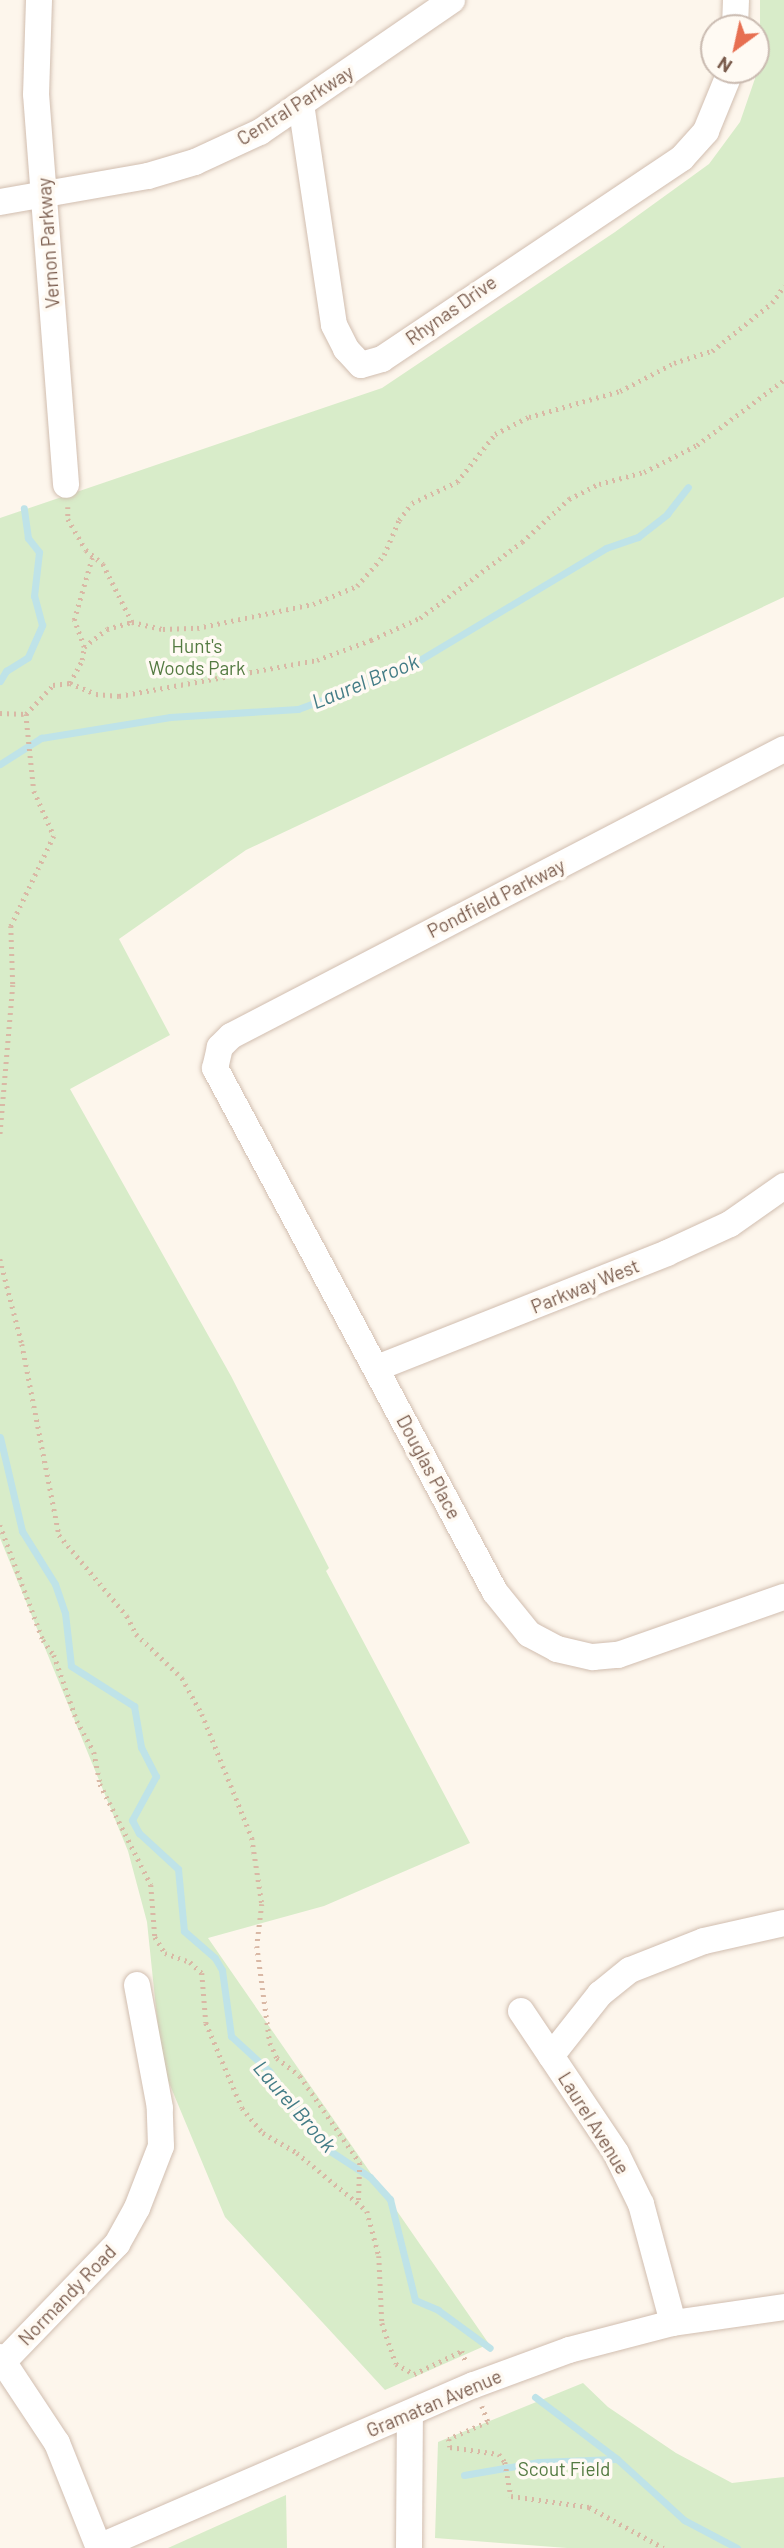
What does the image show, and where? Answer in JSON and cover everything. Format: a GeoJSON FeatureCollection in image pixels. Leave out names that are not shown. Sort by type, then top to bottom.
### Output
{"type":"FeatureCollection","features":[{"type":"Feature","properties":{"kind":"street","name":"Vernon Parkway"},"geometry":{"type":"LineString","coordinates":[[39,0],[36,94],[66,485]]}},
{"type":"Feature","properties":{"kind":"street","name":"Central Parkway"},"geometry":{"type":"LineString","coordinates":[[0,202],[195,162],[260,132],[452,0]]}},
{"type":"Feature","properties":{"kind":"street","name":"Rhynas Drive"},"geometry":{"type":"LineString","coordinates":[[301,104],[334,325],[346,349],[361,365],[382,359],[682,158],[706,131],[725,84]]}},
{"type":"Feature","properties":{"kind":"street","name":"Pondfield Parkway"},"geometry":{"type":"LineString","coordinates":[[215,1056],[231,1035],[784,748]]}},
{"type":"Feature","properties":{"kind":"street","name":"Douglas Place"},"geometry":{"type":"LineString","coordinates":[[215,1056],[219,1081],[510,1615],[538,1639],[556,1649],[593,1657],[618,1655],[784,1597]]}},
{"type":"Feature","properties":{"kind":"street","name":"Parkway West"},"geometry":{"type":"LineString","coordinates":[[377,1368],[667,1253],[730,1224],[784,1186]]}},
{"type":"Feature","properties":{"kind":"street"},"geometry":{"type":"LineString","coordinates":[[551,2056],[600,1993],[630,1970],[704,1941],[784,1923]]}},
{"type":"Feature","properties":{"kind":"street","name":"Normandy Road"},"geometry":{"type":"LineString","coordinates":[[2,2359],[117,2244],[137,2208],[161,2146],[160,2108],[137,1985]]}},
{"type":"Feature","properties":{"kind":"street","name":"Laurel Avenue"},"geometry":{"type":"LineString","coordinates":[[521,2011],[616,2153],[641,2204],[673,2323]]}},
{"type":"Feature","properties":{"kind":"street","name":"Gramatan Avenue"},"geometry":{"type":"LineString","coordinates":[[99,2547],[410,2413],[559,2353],[673,2323],[784,2307]]}},
{"type":"Feature","properties":{"kind":"street"},"geometry":{"type":"LineString","coordinates":[[2,2359],[57,2443],[99,2547]]}},
{"type":"Feature","properties":{"kind":"street"},"geometry":{"type":"LineString","coordinates":[[409,2548],[410,2413]]}},
{"type":"Feature","properties":{"kind":"path"},"geometry":{"type":"LineString","coordinates":[[70,683],[84,647],[107,629],[132,622],[163,629],[197,628],[313,604],[357,586],[384,555],[399,520],[412,503],[457,482],[495,435],[529,417],[621,391],[674,363],[712,351],[772,303],[784,286]]}},
{"type":"Feature","properties":{"kind":"path"},"geometry":{"type":"LineString","coordinates":[[0,1136],[13,985],[11,926],[54,836],[34,791],[33,752],[26,714],[43,692],[70,683],[96,694],[120,696],[317,660],[371,640],[420,618],[522,542],[569,499],[599,484],[644,472],[697,445],[784,380]]}},
{"type":"Feature","properties":{"kind":"path"},"geometry":{"type":"LineString","coordinates":[[66,485],[68,519],[92,558],[103,564],[132,622]]}},
{"type":"Feature","properties":{"kind":"path"},"geometry":{"type":"LineString","coordinates":[[84,647],[74,620],[92,558]]}},
{"type":"Feature","properties":{"kind":"path"},"geometry":{"type":"LineString","coordinates":[[0,713],[26,714]]}},
{"type":"Feature","properties":{"kind":"path"},"geometry":{"type":"LineString","coordinates":[[0,1259],[22,1344],[59,1535],[127,1616],[136,1634],[182,1678],[202,1714],[252,1838],[262,1904],[257,1946],[270,2043],[277,2058],[300,2076],[360,2164],[359,2200],[374,2230],[382,2323],[396,2364],[414,2374],[462,2351],[465,2360]]}},
{"type":"Feature","properties":{"kind":"path"},"geometry":{"type":"LineString","coordinates":[[0,1525],[43,1640],[54,1654],[77,1721],[94,1752],[100,1784],[151,1885],[155,1937],[165,1953],[190,1962],[202,1973],[206,2023],[242,2108],[263,2133],[359,2200]]}},
{"type":"Feature","properties":{"kind":"path"},"geometry":{"type":"LineString","coordinates":[[484,2410],[488,2422],[449,2439],[450,2447],[499,2454],[505,2462],[511,2496],[589,2507],[664,2548]]}},
{"type":"Feature","properties":{"kind":"green space","name":"Hunt's Woods Park"},"geometry":{"type":"Polygon","coordinates":[[[760,0],[784,0],[784,597],[246,850],[119,939],[170,1035],[70,1089],[231,1376],[329,1568],[326,1571],[470,1843],[324,1906],[208,1938],[489,2344],[385,2390],[225,2217],[162,2066],[147,1922],[128,1851],[0,1538],[0,518],[382,388],[615,232],[709,164],[740,122],[753,84],[770,84],[770,14],[760,14],[760,0]]]}},
{"type":"Feature","properties":{"kind":"green space","name":"Scout Field"},"geometry":{"type":"Polygon","coordinates":[[[583,2383],[608,2407],[676,2453],[732,2483],[784,2477],[784,2548],[567,2548],[435,2538],[438,2442],[583,2383]]]}},
{"type":"Feature","properties":{"kind":"green space"},"geometry":{"type":"Polygon","coordinates":[[[286,2495],[287,2548],[168,2548],[286,2495]]]}},
{"type":"Feature","properties":{"kind":"waterway","name":"Laurel Brook"},"geometry":{"type":"LineString","coordinates":[[0,764],[41,738],[170,717],[298,709],[403,670],[606,548],[638,537],[667,514],[688,487]]}},
{"type":"Feature","properties":{"kind":"waterway"},"geometry":{"type":"LineString","coordinates":[[0,681],[6,671],[28,657],[42,625],[34,596],[39,552],[28,538],[24,508]]}},
{"type":"Feature","properties":{"kind":"waterway","name":"Laurel Brook"},"geometry":{"type":"LineString","coordinates":[[0,1437],[22,1531],[55,1584],[65,1613],[71,1666],[134,1706],[141,1747],[156,1776],[132,1820],[139,1833],[178,1869],[184,1931],[215,1958],[222,1970],[231,2036],[269,2071],[327,2149],[370,2177],[390,2199],[415,2300],[438,2310],[490,2348]]}},
{"type":"Feature","properties":{"kind":"waterway","name":"Laurel Brook"},"geometry":{"type":"LineString","coordinates":[[535,2397],[617,2459],[684,2520],[737,2548]]}},
{"type":"Feature","properties":{"kind":"waterway"},"geometry":{"type":"LineString","coordinates":[[464,2475],[539,2462],[616,2459]]}}]}
